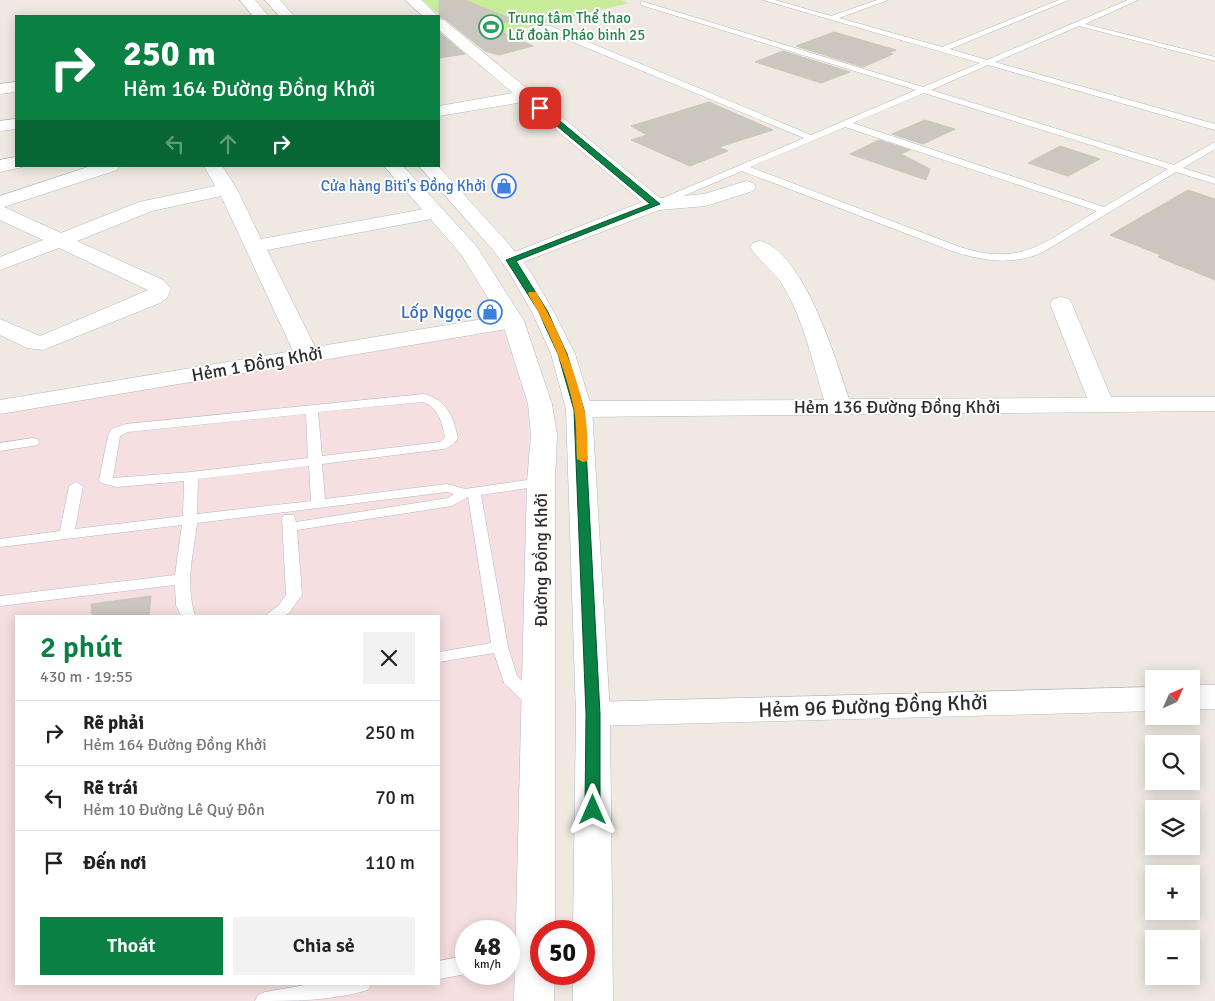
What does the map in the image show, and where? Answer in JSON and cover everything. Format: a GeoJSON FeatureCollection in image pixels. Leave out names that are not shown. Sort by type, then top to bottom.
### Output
{"type":"FeatureCollection","features":[{"type":"Feature","properties":{"kind":"street"},"geometry":{"type":"LineString","coordinates":[[247,0],[260,15]]}},
{"type":"Feature","properties":{"kind":"street"},"geometry":{"type":"LineString","coordinates":[[272,0],[287,15]]}},
{"type":"Feature","properties":{"kind":"street"},"geometry":{"type":"LineString","coordinates":[[412,0],[430,15]]}},
{"type":"Feature","properties":{"kind":"street"},"geometry":{"type":"LineString","coordinates":[[440,24],[656,204]]}},
{"type":"Feature","properties":{"kind":"street"},"geometry":{"type":"LineString","coordinates":[[0,90],[15,87]]}},
{"type":"Feature","properties":{"kind":"street"},"geometry":{"type":"LineString","coordinates":[[440,111],[526,96]]}},
{"type":"Feature","properties":{"kind":"street"},"geometry":{"type":"LineString","coordinates":[[0,126],[15,124]]}},
{"type":"Feature","properties":{"kind":"street"},"geometry":{"type":"LineString","coordinates":[[0,166],[15,163]]}},
{"type":"Feature","properties":{"kind":"street"},"geometry":{"type":"LineString","coordinates":[[0,202],[106,167]]}},
{"type":"Feature","properties":{"kind":"street"},"geometry":{"type":"LineString","coordinates":[[215,167],[307,355]]}},
{"type":"Feature","properties":{"kind":"street","name":"Đường Đồng Khởi"},"geometry":{"type":"LineString","coordinates":[[394,167],[470,251],[480,267],[513,321],[540,404],[544,435],[541,482],[539,707],[522,955],[534,1001]]}},
{"type":"Feature","properties":{"kind":"street"},"geometry":{"type":"LineString","coordinates":[[429,167],[511,260],[543,312],[551,329],[562,354],[579,410],[593,714],[593,1001]]}},
{"type":"Feature","properties":{"kind":"street"},"geometry":{"type":"LineString","coordinates":[[480,267],[511,260],[656,204],[706,200],[745,178]]}},
{"type":"Feature","properties":{"kind":"street"},"geometry":{"type":"LineString","coordinates":[[0,264],[154,204],[227,189]]}},
{"type":"Feature","properties":{"kind":"street"},"geometry":{"type":"LineString","coordinates":[[0,212],[155,284],[160,289],[159,293],[142,302],[43,343],[35,342],[0,326]]}},
{"type":"Feature","properties":{"kind":"street"},"geometry":{"type":"LineString","coordinates":[[254,246],[435,213]]}},
{"type":"Feature","properties":{"kind":"street"},"geometry":{"type":"LineString","coordinates":[[760,247],[773,257],[792,283],[812,321],[839,408]]}},
{"type":"Feature","properties":{"kind":"street"},"geometry":{"type":"LineString","coordinates":[[1061,304],[1102,405]]}},
{"type":"Feature","properties":{"kind":"street","name":"Hẻm 1 Đồng Khởi"},"geometry":{"type":"LineString","coordinates":[[0,407],[513,321]]}},
{"type":"Feature","properties":{"kind":"street","name":"Hẻm 136 Đường Đồng Khởi"},"geometry":{"type":"LineString","coordinates":[[579,410],[1215,404]]}},
{"type":"Feature","properties":{"kind":"street"},"geometry":{"type":"LineString","coordinates":[[1200,698],[1215,697]]}},
{"type":"Feature","properties":{"kind":"street","name":"Hẻm 96 Đường Đồng Khởi"},"geometry":{"type":"LineString","coordinates":[[593,714],[1145,698]]}},
{"type":"Feature","properties":{"kind":"lane"},"geometry":{"type":"LineString","coordinates":[[767,0],[1215,128]]}},
{"type":"Feature","properties":{"kind":"lane"},"geometry":{"type":"LineString","coordinates":[[832,18],[884,0]]}},
{"type":"Feature","properties":{"kind":"lane"},"geometry":{"type":"LineString","coordinates":[[942,50],[1065,0]]}},
{"type":"Feature","properties":{"kind":"lane"},"geometry":{"type":"LineString","coordinates":[[745,178],[812,138],[1134,0]]}},
{"type":"Feature","properties":{"kind":"lane"},"geometry":{"type":"LineString","coordinates":[[644,3],[1215,181]]}},
{"type":"Feature","properties":{"kind":"lane"},"geometry":{"type":"LineString","coordinates":[[1078,24],[1215,59]]}},
{"type":"Feature","properties":{"kind":"lane"},"geometry":{"type":"LineString","coordinates":[[547,28],[812,138]]}},
{"type":"Feature","properties":{"kind":"lane"},"geometry":{"type":"LineString","coordinates":[[846,124],[1105,211]]}},
{"type":"Feature","properties":{"kind":"lane"},"geometry":{"type":"LineString","coordinates":[[745,178],[956,249],[993,258],[1014,258],[1032,254],[1215,145]]}},
{"type":"Feature","properties":{"kind":"lane"},"geometry":{"type":"LineString","coordinates":[[424,398],[439,404],[446,414],[452,438],[444,445],[433,448],[191,476],[110,483],[106,480],[114,436],[116,432],[126,428],[312,409],[424,398]]}},
{"type":"Feature","properties":{"kind":"lane"},"geometry":{"type":"LineString","coordinates":[[312,409],[318,504]]}},
{"type":"Feature","properties":{"kind":"lane"},"geometry":{"type":"LineString","coordinates":[[0,447],[33,442]]}},
{"type":"Feature","properties":{"kind":"lane"},"geometry":{"type":"LineString","coordinates":[[188,615],[182,595],[182,579],[190,519],[191,476]]}},
{"type":"Feature","properties":{"kind":"lane"},"geometry":{"type":"LineString","coordinates":[[290,527],[452,502],[470,493],[541,482]]}},
{"type":"Feature","properties":{"kind":"lane"},"geometry":{"type":"LineString","coordinates":[[67,534],[76,486]]}},
{"type":"Feature","properties":{"kind":"lane"},"geometry":{"type":"LineString","coordinates":[[0,543],[447,488],[470,493]]}},
{"type":"Feature","properties":{"kind":"lane"},"geometry":{"type":"LineString","coordinates":[[470,493],[500,647],[510,679],[539,707]]}},
{"type":"Feature","properties":{"kind":"lane"},"geometry":{"type":"LineString","coordinates":[[275,615],[284,609],[294,594],[288,507]]}},
{"type":"Feature","properties":{"kind":"lane"},"geometry":{"type":"LineString","coordinates":[[0,601],[182,579]]}},
{"type":"Feature","properties":{"kind":"lane"},"geometry":{"type":"LineString","coordinates":[[440,656],[500,647]]}},
{"type":"Feature","properties":{"kind":"lane"},"geometry":{"type":"LineString","coordinates":[[440,970],[455,967]]}},
{"type":"Feature","properties":{"kind":"lane"},"geometry":{"type":"LineString","coordinates":[[265,1001],[355,985]]}},
{"type":"Feature","properties":{"kind":"shaded area"},"geometry":{"type":"Polygon","coordinates":[[[502,327],[528,409],[529,491],[516,920],[455,920],[455,985],[514,985],[514,1001],[0,1001],[0,411],[502,327]]]}},
{"type":"Feature","properties":{"kind":"green space","name":"Trung tâm Thể thao Lữ đoàn Pháo binh 25"},"geometry":{"type":"Polygon","coordinates":[[[422,0],[621,0],[629,3],[472,41],[422,0]]]}},
{"type":"Feature","properties":{"kind":"building"},"geometry":{"type":"Polygon","coordinates":[[[439,0],[465,0],[514,20],[489,26],[533,46],[499,55],[485,51],[439,15],[439,0]]]}},
{"type":"Feature","properties":{"kind":"building"},"geometry":{"type":"Polygon","coordinates":[[[834,32],[896,50],[888,53],[893,54],[863,67],[796,46],[834,32]]]}},
{"type":"Feature","properties":{"kind":"building"},"geometry":{"type":"Polygon","coordinates":[[[440,33],[465,54],[440,58],[440,33]]]}},
{"type":"Feature","properties":{"kind":"building"},"geometry":{"type":"Polygon","coordinates":[[[783,51],[850,72],[821,83],[755,62],[783,51]]]}},
{"type":"Feature","properties":{"kind":"building"},"geometry":{"type":"Polygon","coordinates":[[[709,102],[773,130],[719,147],[728,151],[690,166],[631,140],[647,135],[631,126],[709,102]]]}},
{"type":"Feature","properties":{"kind":"building"},"geometry":{"type":"Polygon","coordinates":[[[925,120],[955,129],[923,144],[892,134],[925,120]]]}},
{"type":"Feature","properties":{"kind":"building"},"geometry":{"type":"Polygon","coordinates":[[[879,140],[910,150],[901,154],[930,169],[926,180],[850,154],[879,140]]]}},
{"type":"Feature","properties":{"kind":"building"},"geometry":{"type":"Polygon","coordinates":[[[1060,146],[1100,159],[1068,176],[1028,163],[1060,146]]]}},
{"type":"Feature","properties":{"kind":"building"},"geometry":{"type":"Polygon","coordinates":[[[1188,190],[1215,199],[1215,280],[1158,257],[1161,255],[1110,235],[1188,190]]]}},
{"type":"Feature","properties":{"kind":"building"},"geometry":{"type":"Polygon","coordinates":[[[151,596],[149,615],[92,615],[91,604],[151,596]]]}},
{"type":"Feature","properties":{"kind":"slow traffic"},"geometry":{"type":"LineString","coordinates":[[532,294],[543,312],[562,354],[579,410],[583,459]]}},
{"type":"Feature","properties":{"kind":"place","name":"Trung tâm Thể thao Lữ đoàn Pháo binh 25"},"geometry":{"type":"Point","coordinates":[491,27]}},
{"type":"Feature","properties":{"kind":"place","name":"Cửa hàng Biti's Đồng Khởi"},"geometry":{"type":"Point","coordinates":[504,186]}},
{"type":"Feature","properties":{"kind":"place","name":"Lốp Ngọc"},"geometry":{"type":"Point","coordinates":[490,312]}},
{"type":"Feature","properties":{"kind":"route"},"geometry":{"type":"LineString","coordinates":[[540,108],[656,204],[511,260],[550,326],[562,354],[579,410],[582,433],[593,714],[593,810]]}}]}
